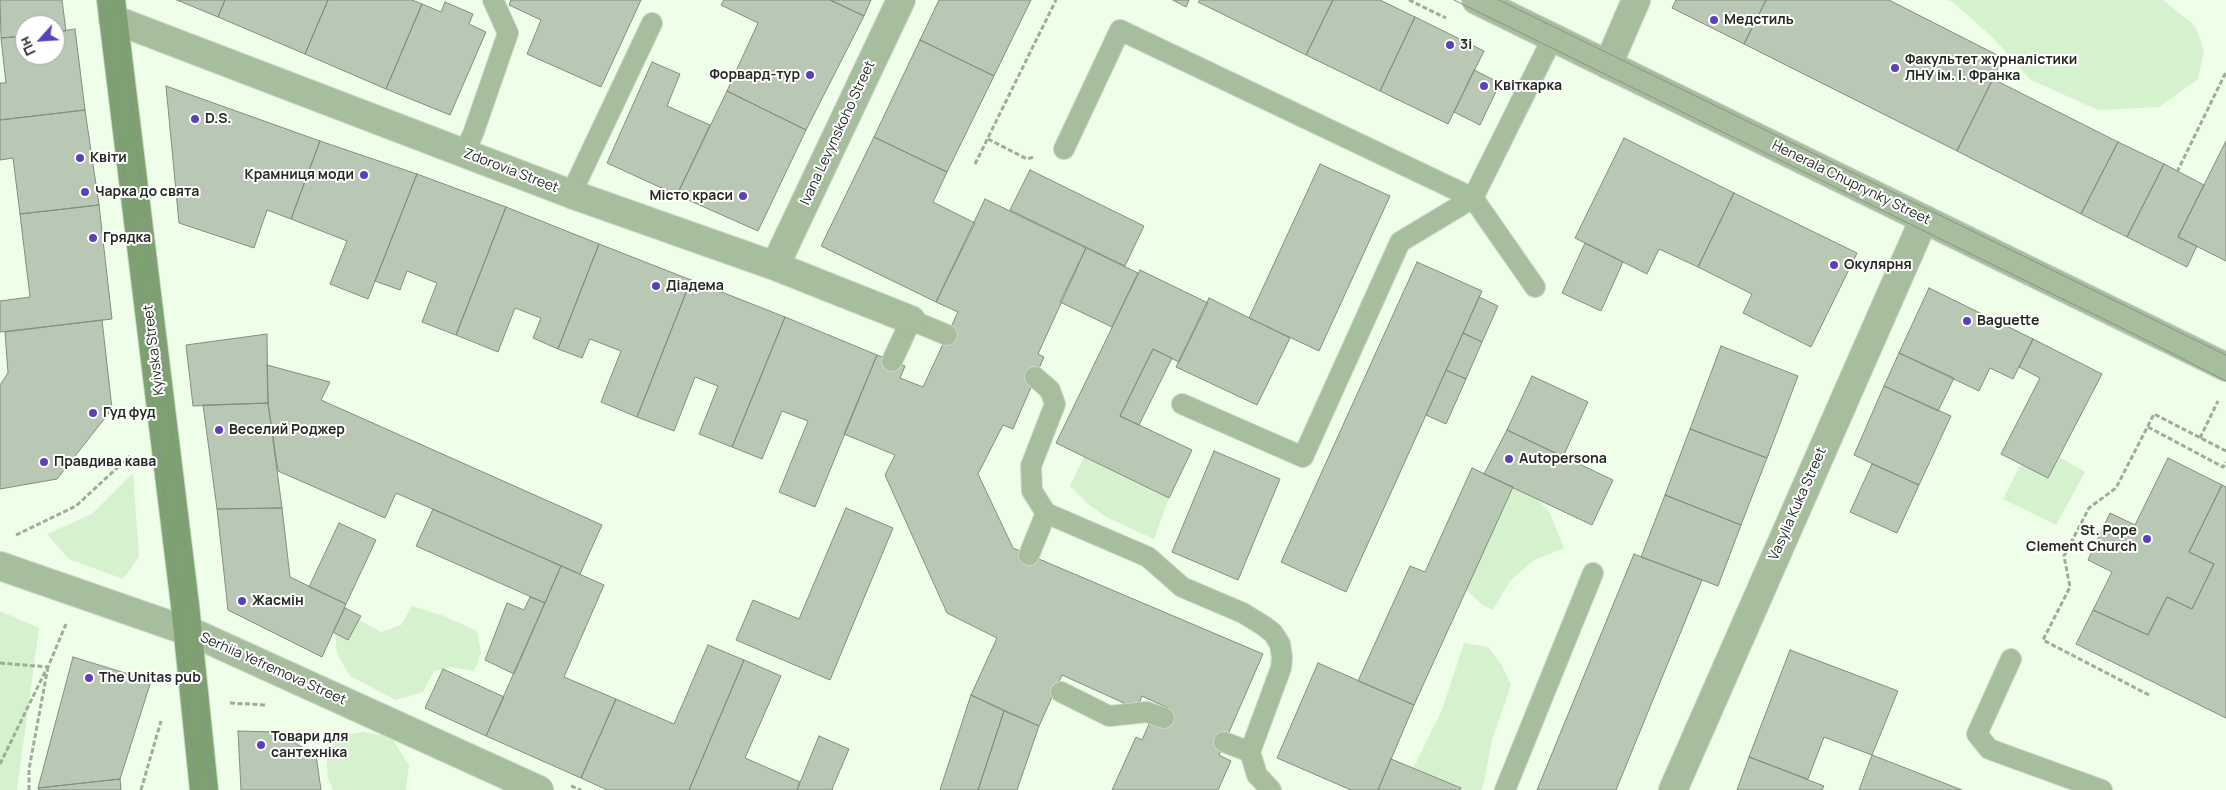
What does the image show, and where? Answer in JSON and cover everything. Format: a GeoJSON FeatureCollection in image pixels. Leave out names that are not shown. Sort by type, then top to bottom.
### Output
{"type":"FeatureCollection","features":[{"type":"Feature","properties":{"kind":"main road","name":"Kyivska Street"},"geometry":{"type":"LineString","coordinates":[[112,10],[188,632],[204,790]]}},
{"type":"Feature","properties":{"kind":"street","name":"Ivana Levynskoho Street"},"geometry":{"type":"LineString","coordinates":[[775,266],[901,0]]}},
{"type":"Feature","properties":{"kind":"street","name":"Henerala Chuprynky Street"},"geometry":{"type":"LineString","coordinates":[[1476,0],[2226,367]]}},
{"type":"Feature","properties":{"kind":"street"},"geometry":{"type":"LineString","coordinates":[[1608,65],[1636,0]]}},
{"type":"Feature","properties":{"kind":"street","name":"Zdorovia Street"},"geometry":{"type":"LineString","coordinates":[[112,10],[464,153],[571,194],[775,266],[910,320]]}},
{"type":"Feature","properties":{"kind":"street","name":"Vasylia Kuka Street"},"geometry":{"type":"LineString","coordinates":[[1673,790],[1924,219]]}},
{"type":"Feature","properties":{"kind":"street","name":"Serhiia Yefremova Street"},"geometry":{"type":"LineString","coordinates":[[0,566],[79,592],[188,632],[538,790]]}},
{"type":"Feature","properties":{"kind":"lane"},"geometry":{"type":"LineString","coordinates":[[464,153],[473,134],[508,33],[493,0]]}},
{"type":"Feature","properties":{"kind":"lane"},"geometry":{"type":"LineString","coordinates":[[571,194],[652,23]]}},
{"type":"Feature","properties":{"kind":"lane"},"geometry":{"type":"LineString","coordinates":[[1064,149],[1120,30],[1473,198],[1535,287]]}},
{"type":"Feature","properties":{"kind":"lane"},"geometry":{"type":"LineString","coordinates":[[1182,404],[1303,457],[1400,242],[1473,198],[1552,37]]}},
{"type":"Feature","properties":{"kind":"lane"},"geometry":{"type":"LineString","coordinates":[[892,361],[910,320],[946,335]]}},
{"type":"Feature","properties":{"kind":"lane"},"geometry":{"type":"LineString","coordinates":[[1035,377],[1050,390],[1055,404],[1030,466],[1032,491],[1046,513],[1148,557],[1182,587],[1243,613],[1273,633],[1280,644],[1281,668],[1250,752],[1257,774],[1271,790]]}},
{"type":"Feature","properties":{"kind":"lane"},"geometry":{"type":"LineString","coordinates":[[1029,555],[1046,513]]}},
{"type":"Feature","properties":{"kind":"lane"},"geometry":{"type":"LineString","coordinates":[[1505,790],[1593,573]]}},
{"type":"Feature","properties":{"kind":"lane"},"geometry":{"type":"LineString","coordinates":[[2011,658],[1977,734],[1989,749],[2102,790]]}},
{"type":"Feature","properties":{"kind":"lane"},"geometry":{"type":"LineString","coordinates":[[1061,692],[1109,716],[1147,712],[1164,718]]}},
{"type":"Feature","properties":{"kind":"lane"},"geometry":{"type":"LineString","coordinates":[[1224,742],[1250,752]]}},
{"type":"Feature","properties":{"kind":"path"},"geometry":{"type":"LineString","coordinates":[[975,164],[1056,0]]}},
{"type":"Feature","properties":{"kind":"path"},"geometry":{"type":"LineString","coordinates":[[2177,172],[2226,72]]}},
{"type":"Feature","properties":{"kind":"path"},"geometry":{"type":"LineString","coordinates":[[988,139],[1027,159]]}},
{"type":"Feature","properties":{"kind":"path"},"geometry":{"type":"LineString","coordinates":[[2200,438],[2220,396]]}},
{"type":"Feature","properties":{"kind":"path"},"geometry":{"type":"LineString","coordinates":[[2149,695],[2043,640],[2070,587],[2064,556],[2089,508],[2116,488],[2154,414],[2226,451]]}},
{"type":"Feature","properties":{"kind":"path"},"geometry":{"type":"LineString","coordinates":[[2147,427],[2224,468],[2226,462]]}},
{"type":"Feature","properties":{"kind":"path"},"geometry":{"type":"LineString","coordinates":[[11,537],[76,506],[138,450]]}},
{"type":"Feature","properties":{"kind":"path"},"geometry":{"type":"LineString","coordinates":[[0,764],[48,666],[79,592]]}},
{"type":"Feature","properties":{"kind":"path"},"geometry":{"type":"LineString","coordinates":[[0,663],[48,666]]}},
{"type":"Feature","properties":{"kind":"path"},"geometry":{"type":"LineString","coordinates":[[29,790],[28,769],[48,666]]}},
{"type":"Feature","properties":{"kind":"path"},"geometry":{"type":"LineString","coordinates":[[141,790],[164,712]]}},
{"type":"Feature","properties":{"kind":"green space"},"geometry":{"type":"Polygon","coordinates":[[[1947,0],[2163,0],[2195,26],[2204,50],[2198,79],[2159,107],[2098,110],[2031,80],[1992,37],[1954,3],[1947,0]]]}},
{"type":"Feature","properties":{"kind":"green space"},"geometry":{"type":"Polygon","coordinates":[[[1084,457],[1169,498],[1154,539],[1108,518],[1088,504],[1070,486],[1084,457]]]}},
{"type":"Feature","properties":{"kind":"green space"},"geometry":{"type":"Polygon","coordinates":[[[2059,457],[2085,472],[2056,525],[2003,499],[2021,464],[2048,478],[2059,457]]]}},
{"type":"Feature","properties":{"kind":"green space"},"geometry":{"type":"Polygon","coordinates":[[[133,473],[139,557],[123,579],[69,559],[47,534],[92,514],[133,473]]]}},
{"type":"Feature","properties":{"kind":"green space"},"geometry":{"type":"Polygon","coordinates":[[[1481,482],[1523,485],[1549,511],[1564,548],[1534,560],[1510,581],[1493,610],[1484,606],[1457,582],[1481,482]]]}},
{"type":"Feature","properties":{"kind":"green space"},"geometry":{"type":"Polygon","coordinates":[[[412,606],[444,616],[477,631],[481,653],[474,671],[451,667],[434,671],[423,692],[396,700],[350,676],[337,654],[335,631],[357,619],[381,632],[401,625],[412,606]]]}},
{"type":"Feature","properties":{"kind":"green space"},"geometry":{"type":"Polygon","coordinates":[[[0,611],[39,628],[17,790],[0,790],[0,611]]]}},
{"type":"Feature","properties":{"kind":"green space"},"geometry":{"type":"Polygon","coordinates":[[[1464,643],[1488,647],[1501,664],[1511,685],[1492,740],[1481,790],[1460,790],[1461,788],[1413,769],[1442,710],[1464,643]]]}},
{"type":"Feature","properties":{"kind":"green space"},"geometry":{"type":"Polygon","coordinates":[[[363,732],[391,737],[409,765],[406,790],[333,790],[328,779],[325,739],[363,732]]]}},
{"type":"Feature","properties":{"kind":"building"},"geometry":{"type":"Polygon","coordinates":[[[0,0],[62,0],[64,15],[15,15],[15,37],[1,38],[0,0]]]}},
{"type":"Feature","properties":{"kind":"building"},"geometry":{"type":"Polygon","coordinates":[[[177,0],[225,0],[218,17],[177,0]]]}},
{"type":"Feature","properties":{"kind":"building"},"geometry":{"type":"Polygon","coordinates":[[[225,0],[328,0],[305,54],[218,17],[225,0]]]}},
{"type":"Feature","properties":{"kind":"building"},"geometry":{"type":"Polygon","coordinates":[[[328,0],[412,0],[422,4],[386,89],[305,54],[328,0]]]}},
{"type":"Feature","properties":{"kind":"building"},"geometry":{"type":"Polygon","coordinates":[[[511,0],[641,0],[601,87],[527,54],[541,20],[509,5],[511,0]]]}},
{"type":"Feature","properties":{"kind":"building"},"geometry":{"type":"Polygon","coordinates":[[[724,0],[830,0],[864,16],[806,130],[727,91],[758,23],[721,5],[724,0]]]}},
{"type":"Feature","properties":{"kind":"building"},"geometry":{"type":"Polygon","coordinates":[[[830,0],[871,0],[864,16],[830,0]]]}},
{"type":"Feature","properties":{"kind":"building"},"geometry":{"type":"Polygon","coordinates":[[[939,0],[1031,0],[994,76],[920,40],[939,0]]]}},
{"type":"Feature","properties":{"kind":"building"},"geometry":{"type":"Polygon","coordinates":[[[1173,0],[1189,0],[1186,7],[1173,0]]]}},
{"type":"Feature","properties":{"kind":"building"},"geometry":{"type":"Polygon","coordinates":[[[1200,0],[1333,0],[1306,55],[1198,2],[1200,0]]]}},
{"type":"Feature","properties":{"kind":"building"},"geometry":{"type":"Polygon","coordinates":[[[1333,0],[1380,0],[1415,17],[1380,91],[1306,55],[1333,0]]]}},
{"type":"Feature","properties":{"kind":"building"},"geometry":{"type":"Polygon","coordinates":[[[1676,0],[1766,0],[1744,44],[1672,8],[1676,0]]]}},
{"type":"Feature","properties":{"kind":"building","name":"Факультет журналістики ЛНУ ім. І. Франка"},"geometry":{"type":"Polygon","coordinates":[[[1766,0],[1889,0],[2003,58],[1957,151],[1744,44],[1766,0]]]}},
{"type":"Feature","properties":{"kind":"building"},"geometry":{"type":"Polygon","coordinates":[[[445,2],[473,14],[469,24],[486,32],[450,115],[386,89],[422,4],[441,12],[445,2]]]}},
{"type":"Feature","properties":{"kind":"building"},"geometry":{"type":"Polygon","coordinates":[[[1415,17],[1484,51],[1448,124],[1380,91],[1415,17]]]}},
{"type":"Feature","properties":{"kind":"building"},"geometry":{"type":"Polygon","coordinates":[[[75,29],[85,110],[0,120],[0,83],[6,83],[1,38],[15,37],[15,65],[65,65],[65,30],[75,29]]]}},
{"type":"Feature","properties":{"kind":"building"},"geometry":{"type":"Polygon","coordinates":[[[920,40],[994,76],[947,172],[874,137],[920,40]]]}},
{"type":"Feature","properties":{"kind":"building"},"geometry":{"type":"Polygon","coordinates":[[[652,62],[680,74],[667,106],[710,125],[677,195],[607,163],[652,62]]]}},
{"type":"Feature","properties":{"kind":"building"},"geometry":{"type":"Polygon","coordinates":[[[1474,70],[1500,83],[1480,125],[1454,112],[1474,70]]]}},
{"type":"Feature","properties":{"kind":"building"},"geometry":{"type":"Polygon","coordinates":[[[1993,79],[2118,142],[2081,214],[1957,151],[1993,79]]]}},
{"type":"Feature","properties":{"kind":"building"},"geometry":{"type":"Polygon","coordinates":[[[166,86],[320,141],[291,219],[267,210],[254,248],[179,223],[166,86]]]}},
{"type":"Feature","properties":{"kind":"building"},"geometry":{"type":"Polygon","coordinates":[[[727,91],[806,130],[758,231],[677,195],[727,91]]]}},
{"type":"Feature","properties":{"kind":"building"},"geometry":{"type":"Polygon","coordinates":[[[85,110],[99,205],[20,214],[13,158],[0,160],[0,120],[85,110]]]}},
{"type":"Feature","properties":{"kind":"building"},"geometry":{"type":"Polygon","coordinates":[[[874,137],[947,172],[933,202],[975,223],[936,302],[821,246],[874,137]]]}},
{"type":"Feature","properties":{"kind":"building"},"geometry":{"type":"Polygon","coordinates":[[[1624,138],[1734,193],[1698,267],[1659,249],[1647,274],[1575,238],[1624,138]]]}},
{"type":"Feature","properties":{"kind":"building"},"geometry":{"type":"Polygon","coordinates":[[[320,141],[417,174],[368,299],[330,284],[347,241],[291,219],[320,141]]]}},
{"type":"Feature","properties":{"kind":"building"},"geometry":{"type":"Polygon","coordinates":[[[2226,141],[2226,261],[2178,237],[2226,141]]]}},
{"type":"Feature","properties":{"kind":"building"},"geometry":{"type":"Polygon","coordinates":[[[2118,142],[2164,164],[2127,237],[2081,214],[2118,142]]]}},
{"type":"Feature","properties":{"kind":"building"},"geometry":{"type":"Polygon","coordinates":[[[1320,164],[1390,196],[1319,351],[1249,318],[1320,164]]]}},
{"type":"Feature","properties":{"kind":"building"},"geometry":{"type":"Polygon","coordinates":[[[2164,164],[2204,185],[2178,237],[2197,246],[2187,267],[2127,237],[2164,164]]]}},
{"type":"Feature","properties":{"kind":"building"},"geometry":{"type":"Polygon","coordinates":[[[1030,170],[1144,226],[1125,266],[1010,210],[1030,170]]]}},
{"type":"Feature","properties":{"kind":"building"},"geometry":{"type":"Polygon","coordinates":[[[417,174],[506,207],[456,335],[422,322],[437,283],[407,271],[400,290],[375,281],[417,174]]]}},
{"type":"Feature","properties":{"kind":"building"},"geometry":{"type":"Polygon","coordinates":[[[1734,193],[1857,253],[1811,347],[1743,313],[1752,294],[1698,267],[1734,193]]]}},
{"type":"Feature","properties":{"kind":"building"},"geometry":{"type":"Polygon","coordinates":[[[985,199],[1086,248],[1038,354],[1044,357],[1013,429],[1003,425],[978,474],[1013,548],[1263,654],[1219,755],[1231,761],[1218,790],[1112,790],[1136,737],[1142,740],[1150,722],[1160,726],[1168,708],[1142,696],[1137,709],[1062,675],[1039,726],[971,695],[997,638],[947,613],[885,475],[895,455],[844,434],[877,355],[905,366],[900,378],[923,387],[958,312],[936,302],[985,199]]]}},
{"type":"Feature","properties":{"kind":"building"},"geometry":{"type":"Polygon","coordinates":[[[99,205],[112,319],[0,332],[0,301],[30,297],[20,214],[99,205]]]}},
{"type":"Feature","properties":{"kind":"building"},"geometry":{"type":"Polygon","coordinates":[[[506,207],[599,244],[558,349],[533,338],[541,318],[515,308],[498,352],[456,335],[506,207]]]}},
{"type":"Feature","properties":{"kind":"building"},"geometry":{"type":"Polygon","coordinates":[[[1585,243],[1623,262],[1601,311],[1562,293],[1585,243]]]}},
{"type":"Feature","properties":{"kind":"building"},"geometry":{"type":"Polygon","coordinates":[[[599,244],[691,280],[637,417],[601,402],[621,351],[590,339],[582,358],[558,349],[599,244]]]}},
{"type":"Feature","properties":{"kind":"building"},"geometry":{"type":"Polygon","coordinates":[[[1086,248],[1138,273],[1112,327],[1060,302],[1086,248]]]}},
{"type":"Feature","properties":{"kind":"building"},"geometry":{"type":"Polygon","coordinates":[[[1417,262],[1482,291],[1346,592],[1281,562],[1417,262]]]}},
{"type":"Feature","properties":{"kind":"building"},"geometry":{"type":"Polygon","coordinates":[[[1140,270],[1208,303],[1179,362],[1153,349],[1120,416],[1192,450],[1169,498],[1056,443],[1140,270]]]}},
{"type":"Feature","properties":{"kind":"building"},"geometry":{"type":"Polygon","coordinates":[[[691,280],[785,317],[732,447],[699,434],[718,386],[695,377],[674,431],[637,417],[691,280]]]}},
{"type":"Feature","properties":{"kind":"building"},"geometry":{"type":"Polygon","coordinates":[[[1929,288],[2033,339],[2013,379],[1990,368],[1979,391],[1899,353],[1929,288]]]}},
{"type":"Feature","properties":{"kind":"building"},"geometry":{"type":"Polygon","coordinates":[[[1479,297],[1498,306],[1482,342],[1463,333],[1479,297]]]}},
{"type":"Feature","properties":{"kind":"building"},"geometry":{"type":"Polygon","coordinates":[[[1209,298],[1290,338],[1257,405],[1176,367],[1209,298]]]}},
{"type":"Feature","properties":{"kind":"building"},"geometry":{"type":"Polygon","coordinates":[[[785,317],[877,355],[815,507],[779,492],[808,421],[782,411],[762,459],[732,447],[785,317]]]}},
{"type":"Feature","properties":{"kind":"building"},"geometry":{"type":"Polygon","coordinates":[[[102,320],[112,409],[57,479],[0,489],[0,385],[8,373],[5,332],[102,320]]]}},
{"type":"Feature","properties":{"kind":"building"},"geometry":{"type":"Polygon","coordinates":[[[1463,333],[1482,342],[1466,379],[1446,370],[1463,333]]]}},
{"type":"Feature","properties":{"kind":"building"},"geometry":{"type":"Polygon","coordinates":[[[267,334],[268,403],[193,406],[186,345],[267,334]]]}},
{"type":"Feature","properties":{"kind":"building"},"geometry":{"type":"Polygon","coordinates":[[[2033,339],[2102,374],[2048,478],[2001,454],[2040,378],[2019,367],[2033,339]]]}},
{"type":"Feature","properties":{"kind":"building"},"geometry":{"type":"Polygon","coordinates":[[[1721,346],[1798,376],[1767,458],[1690,429],[1721,346]]]}},
{"type":"Feature","properties":{"kind":"building"},"geometry":{"type":"Polygon","coordinates":[[[1153,349],[1172,358],[1139,425],[1120,416],[1153,349]]]}},
{"type":"Feature","properties":{"kind":"building"},"geometry":{"type":"Polygon","coordinates":[[[1899,353],[1954,378],[1938,411],[1884,386],[1899,353]]]}},
{"type":"Feature","properties":{"kind":"building"},"geometry":{"type":"Polygon","coordinates":[[[267,365],[330,382],[321,400],[602,525],[580,574],[396,493],[385,518],[278,471],[268,403],[267,365]]]}},
{"type":"Feature","properties":{"kind":"building"},"geometry":{"type":"Polygon","coordinates":[[[1446,370],[1466,379],[1446,424],[1426,415],[1446,370]]]}},
{"type":"Feature","properties":{"kind":"building"},"geometry":{"type":"Polygon","coordinates":[[[1532,376],[1588,402],[1563,457],[1507,430],[1532,376]]]}},
{"type":"Feature","properties":{"kind":"building"},"geometry":{"type":"Polygon","coordinates":[[[1884,386],[1951,416],[1919,485],[1854,455],[1884,386]]]}},
{"type":"Feature","properties":{"kind":"building"},"geometry":{"type":"Polygon","coordinates":[[[268,403],[282,508],[217,509],[203,405],[268,403]]]}},
{"type":"Feature","properties":{"kind":"building"},"geometry":{"type":"Polygon","coordinates":[[[1690,429],[1767,458],[1741,525],[1665,495],[1690,429]]]}},
{"type":"Feature","properties":{"kind":"building"},"geometry":{"type":"Polygon","coordinates":[[[1507,430],[1613,480],[1592,525],[1484,474],[1507,430]]]}},
{"type":"Feature","properties":{"kind":"building"},"geometry":{"type":"Polygon","coordinates":[[[1214,451],[1280,479],[1238,580],[1172,552],[1214,451]]]}},
{"type":"Feature","properties":{"kind":"building","name":"St. Pope Clement Church"},"geometry":{"type":"Polygon","coordinates":[[[2168,458],[2222,485],[2189,552],[2214,564],[2192,609],[2167,597],[2148,635],[2093,610],[2112,572],[2088,560],[2110,513],[2135,525],[2168,458]]]}},
{"type":"Feature","properties":{"kind":"building"},"geometry":{"type":"Polygon","coordinates":[[[1872,464],[1919,485],[1897,533],[1850,512],[1872,464]]]}},
{"type":"Feature","properties":{"kind":"building"},"geometry":{"type":"Polygon","coordinates":[[[1472,468],[1513,487],[1414,705],[1358,681],[1410,566],[1425,572],[1472,468]]]}},
{"type":"Feature","properties":{"kind":"building"},"geometry":{"type":"Polygon","coordinates":[[[2222,485],[2226,487],[2226,718],[2076,644],[2093,610],[2148,635],[2167,597],[2192,609],[2214,564],[2189,552],[2222,485]]]}},
{"type":"Feature","properties":{"kind":"building"},"geometry":{"type":"Polygon","coordinates":[[[1665,495],[1741,525],[1718,586],[1641,557],[1665,495]]]}},
{"type":"Feature","properties":{"kind":"building"},"geometry":{"type":"Polygon","coordinates":[[[282,508],[290,577],[346,604],[322,657],[228,610],[217,509],[282,508]]]}},
{"type":"Feature","properties":{"kind":"building"},"geometry":{"type":"Polygon","coordinates":[[[846,508],[893,528],[830,680],[736,640],[753,600],[799,619],[846,508]]]}},
{"type":"Feature","properties":{"kind":"building"},"geometry":{"type":"Polygon","coordinates":[[[433,509],[561,566],[545,603],[416,546],[433,509]]]}},
{"type":"Feature","properties":{"kind":"building"},"geometry":{"type":"Polygon","coordinates":[[[339,523],[376,540],[346,604],[309,587],[339,523]]]}},
{"type":"Feature","properties":{"kind":"building"},"geometry":{"type":"Polygon","coordinates":[[[1634,554],[1702,580],[1616,790],[1537,790],[1634,554]]]}},
{"type":"Feature","properties":{"kind":"building"},"geometry":{"type":"Polygon","coordinates":[[[561,566],[604,585],[564,677],[616,699],[581,778],[486,736],[561,566]]]}},
{"type":"Feature","properties":{"kind":"building"},"geometry":{"type":"Polygon","coordinates":[[[530,597],[545,603],[514,674],[485,660],[507,603],[524,610],[530,597]]]}},
{"type":"Feature","properties":{"kind":"building"},"geometry":{"type":"Polygon","coordinates":[[[345,608],[361,616],[348,640],[333,632],[345,608]]]}},
{"type":"Feature","properties":{"kind":"building"},"geometry":{"type":"Polygon","coordinates":[[[708,645],[744,660],[689,790],[607,790],[581,778],[616,699],[674,724],[708,645]]]}},
{"type":"Feature","properties":{"kind":"building"},"geometry":{"type":"Polygon","coordinates":[[[1790,650],[1898,691],[1872,755],[1824,737],[1808,779],[1749,757],[1790,650]]]}},
{"type":"Feature","properties":{"kind":"building"},"geometry":{"type":"Polygon","coordinates":[[[73,657],[151,681],[120,779],[38,788],[73,657]]]}},
{"type":"Feature","properties":{"kind":"building"},"geometry":{"type":"Polygon","coordinates":[[[744,660],[781,676],[745,758],[800,782],[797,790],[689,790],[744,660]]]}},
{"type":"Feature","properties":{"kind":"building"},"geometry":{"type":"Polygon","coordinates":[[[1318,663],[1414,705],[1378,790],[1351,790],[1277,758],[1318,663]]]}},
{"type":"Feature","properties":{"kind":"building"},"geometry":{"type":"Polygon","coordinates":[[[443,669],[504,697],[486,736],[425,708],[443,669]]]}},
{"type":"Feature","properties":{"kind":"building"},"geometry":{"type":"Polygon","coordinates":[[[971,695],[1004,711],[978,790],[940,790],[971,695]]]}},
{"type":"Feature","properties":{"kind":"building"},"geometry":{"type":"Polygon","coordinates":[[[1004,711],[1039,726],[1017,790],[978,790],[1004,711]]]}},
{"type":"Feature","properties":{"kind":"building"},"geometry":{"type":"Polygon","coordinates":[[[238,731],[276,732],[316,755],[321,790],[241,790],[238,731]]]}},
{"type":"Feature","properties":{"kind":"building"},"geometry":{"type":"Polygon","coordinates":[[[819,736],[849,749],[833,790],[797,790],[819,736]]]}},
{"type":"Feature","properties":{"kind":"building"},"geometry":{"type":"Polygon","coordinates":[[[1872,755],[1962,790],[1859,790],[1872,755]]]}},
{"type":"Feature","properties":{"kind":"building"},"geometry":{"type":"Polygon","coordinates":[[[1749,757],[1824,786],[1822,790],[1737,790],[1749,757]]]}},
{"type":"Feature","properties":{"kind":"building"},"geometry":{"type":"Polygon","coordinates":[[[1391,759],[1461,788],[1460,790],[1378,790],[1391,759]]]}},
{"type":"Feature","properties":{"kind":"building"},"geometry":{"type":"Polygon","coordinates":[[[120,779],[121,790],[39,790],[38,788],[120,779]]]}},
{"type":"Feature","properties":{"kind":"tram line"},"geometry":{"type":"LineString","coordinates":[[102,0],[178,603],[196,790]]}},
{"type":"Feature","properties":{"kind":"tram line"},"geometry":{"type":"LineString","coordinates":[[119,0],[196,634],[210,790]]}},
{"type":"Feature","properties":{"kind":"tram line"},"geometry":{"type":"LineString","coordinates":[[1454,0],[2226,381]]}},
{"type":"Feature","properties":{"kind":"tram line"},"geometry":{"type":"LineString","coordinates":[[1499,0],[2226,355]]}},
{"type":"Feature","properties":{"kind":"place","name":"Медстиль"},"geometry":{"type":"Point","coordinates":[1714,20]}},
{"type":"Feature","properties":{"kind":"place","name":"3i"},"geometry":{"type":"Point","coordinates":[1450,45]}},
{"type":"Feature","properties":{"kind":"place","name":"Факультет журналістики ЛНУ ім. І. Франка"},"geometry":{"type":"Point","coordinates":[1895,68]}},
{"type":"Feature","properties":{"kind":"place","name":"Форвард-тур"},"geometry":{"type":"Point","coordinates":[810,75]}},
{"type":"Feature","properties":{"kind":"place","name":"Квіткарка"},"geometry":{"type":"Point","coordinates":[1484,86]}},
{"type":"Feature","properties":{"kind":"place","name":"D.S."},"geometry":{"type":"Point","coordinates":[195,119]}},
{"type":"Feature","properties":{"kind":"place","name":"Квіти"},"geometry":{"type":"Point","coordinates":[80,158]}},
{"type":"Feature","properties":{"kind":"place","name":"Крамниця моди"},"geometry":{"type":"Point","coordinates":[364,175]}},
{"type":"Feature","properties":{"kind":"place","name":"Чарка до свята"},"geometry":{"type":"Point","coordinates":[85,192]}},
{"type":"Feature","properties":{"kind":"place","name":"Місто краси"},"geometry":{"type":"Point","coordinates":[743,196]}},
{"type":"Feature","properties":{"kind":"place","name":"Грядка"},"geometry":{"type":"Point","coordinates":[93,238]}},
{"type":"Feature","properties":{"kind":"place","name":"Окулярня"},"geometry":{"type":"Point","coordinates":[1834,265]}},
{"type":"Feature","properties":{"kind":"place","name":"Діадема"},"geometry":{"type":"Point","coordinates":[656,286]}},
{"type":"Feature","properties":{"kind":"place","name":"Baguette"},"geometry":{"type":"Point","coordinates":[1967,321]}},
{"type":"Feature","properties":{"kind":"place","name":"Гуд фуд"},"geometry":{"type":"Point","coordinates":[93,413]}},
{"type":"Feature","properties":{"kind":"place","name":"Веселий Роджер"},"geometry":{"type":"Point","coordinates":[219,430]}},
{"type":"Feature","properties":{"kind":"place","name":"Autopersona"},"geometry":{"type":"Point","coordinates":[1509,459]}},
{"type":"Feature","properties":{"kind":"place","name":"Правдива кава"},"geometry":{"type":"Point","coordinates":[44,462]}},
{"type":"Feature","properties":{"kind":"place","name":"St. Pope Clement Church"},"geometry":{"type":"Point","coordinates":[2147,539]}},
{"type":"Feature","properties":{"kind":"place","name":"Жасмін"},"geometry":{"type":"Point","coordinates":[242,601]}},
{"type":"Feature","properties":{"kind":"place","name":"The Unitas pub"},"geometry":{"type":"Point","coordinates":[89,678]}},
{"type":"Feature","properties":{"kind":"place","name":"Товари для сантехніка"},"geometry":{"type":"Point","coordinates":[261,745]}}]}
